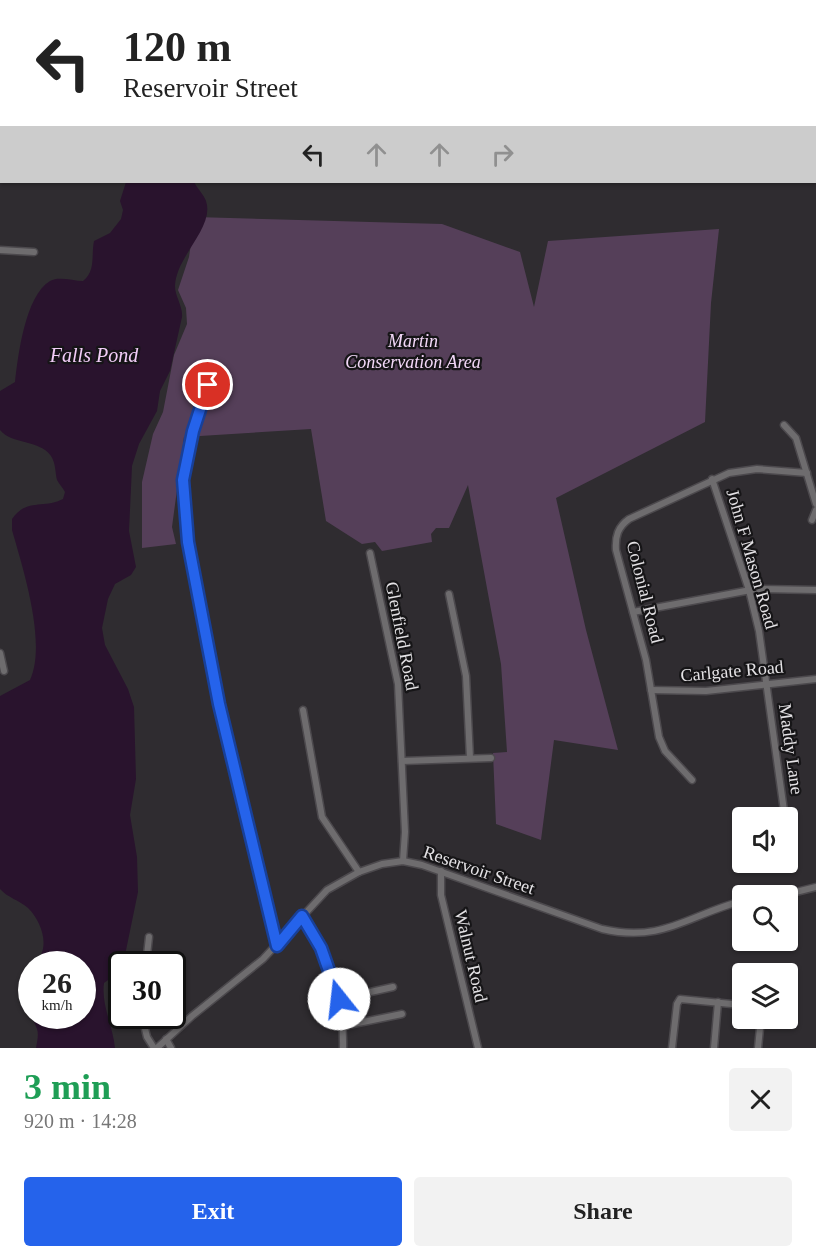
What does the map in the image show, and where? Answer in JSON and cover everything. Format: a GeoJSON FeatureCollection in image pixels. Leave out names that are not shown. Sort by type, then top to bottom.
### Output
{"type":"FeatureCollection","features":[{"type":"Feature","properties":{"kind":"street"},"geometry":{"type":"LineString","coordinates":[[0,250],[34,252]]}},
{"type":"Feature","properties":{"kind":"street"},"geometry":{"type":"LineString","coordinates":[[208,385],[193,431],[183,480],[188,542],[219,704],[277,946]]}},
{"type":"Feature","properties":{"kind":"street"},"geometry":{"type":"LineString","coordinates":[[784,424],[796,438],[816,504]]}},
{"type":"Feature","properties":{"kind":"street","name":"Colonial Road"},"geometry":{"type":"LineString","coordinates":[[692,780],[665,751],[659,738],[651,690],[616,550],[616,536],[629,519],[712,479],[751,469],[807,473]]}},
{"type":"Feature","properties":{"kind":"street","name":"John F Mason Road"},"geometry":{"type":"LineString","coordinates":[[712,479],[749,590],[759,631],[767,683]]}},
{"type":"Feature","properties":{"kind":"street"},"geometry":{"type":"LineString","coordinates":[[812,520],[816,510]]}},
{"type":"Feature","properties":{"kind":"street","name":"Glenfield Road"},"geometry":{"type":"LineString","coordinates":[[370,553],[394,662],[402,761],[404,861]]}},
{"type":"Feature","properties":{"kind":"street"},"geometry":{"type":"LineString","coordinates":[[633,612],[749,590],[816,590]]}},
{"type":"Feature","properties":{"kind":"street"},"geometry":{"type":"LineString","coordinates":[[449,594],[466,676],[470,758]]}},
{"type":"Feature","properties":{"kind":"street"},"geometry":{"type":"LineString","coordinates":[[0,653],[4,671]]}},
{"type":"Feature","properties":{"kind":"street","name":"Carlgate Road"},"geometry":{"type":"LineString","coordinates":[[651,690],[706,691],[816,679]]}},
{"type":"Feature","properties":{"kind":"street","name":"Maddy Lane"},"geometry":{"type":"LineString","coordinates":[[767,683],[783,807]]}},
{"type":"Feature","properties":{"kind":"street"},"geometry":{"type":"LineString","coordinates":[[303,710],[322,817],[359,872]]}},
{"type":"Feature","properties":{"kind":"street"},"geometry":{"type":"LineString","coordinates":[[402,761],[491,758]]}},
{"type":"Feature","properties":{"kind":"street","name":"Reservoir Street"},"geometry":{"type":"LineString","coordinates":[[156,1048],[277,946],[327,890],[359,872],[404,861],[441,871],[593,926],[623,933],[660,931],[732,905]]}},
{"type":"Feature","properties":{"kind":"street","name":"Walnut Road"},"geometry":{"type":"LineString","coordinates":[[441,871],[441,895],[478,1048]]}},
{"type":"Feature","properties":{"kind":"street"},"geometry":{"type":"LineString","coordinates":[[798,892],[816,887]]}},
{"type":"Feature","properties":{"kind":"street"},"geometry":{"type":"LineString","coordinates":[[302,916],[321,948],[339,999],[343,1048]]}},
{"type":"Feature","properties":{"kind":"street"},"geometry":{"type":"LineString","coordinates":[[147,951],[149,937]]}},
{"type":"Feature","properties":{"kind":"street"},"geometry":{"type":"LineString","coordinates":[[339,999],[393,987]]}},
{"type":"Feature","properties":{"kind":"street"},"geometry":{"type":"LineString","coordinates":[[672,1048],[678,1000],[685,998],[732,1004]]}},
{"type":"Feature","properties":{"kind":"street"},"geometry":{"type":"LineString","coordinates":[[714,1048],[718,1002]]}},
{"type":"Feature","properties":{"kind":"street"},"geometry":{"type":"LineString","coordinates":[[343,1026],[402,1014]]}},
{"type":"Feature","properties":{"kind":"street"},"geometry":{"type":"LineString","coordinates":[[145,1029],[147,1037],[156,1048]]}},
{"type":"Feature","properties":{"kind":"street"},"geometry":{"type":"LineString","coordinates":[[758,1048],[760,1029]]}},
{"type":"Feature","properties":{"kind":"street"},"geometry":{"type":"LineString","coordinates":[[166,1039],[171,1048]]}},
{"type":"Feature","properties":{"kind":"green space","name":"Martin Conservation Area"},"geometry":{"type":"Polygon","coordinates":[[[195,217],[442,224],[520,252],[534,307],[548,241],[719,229],[711,303],[705,422],[556,498],[586,630],[618,750],[554,740],[541,840],[496,824],[493,753],[507,752],[501,664],[468,485],[449,528],[436,528],[431,534],[432,542],[382,551],[375,542],[362,544],[326,521],[311,429],[184,437],[172,527],[176,544],[142,548],[142,482],[153,434],[163,412],[174,355],[187,324],[186,308],[178,290],[189,257],[195,217]]]}},
{"type":"Feature","properties":{"kind":"water","name":"Falls Pond"},"geometry":{"type":"Polygon","coordinates":[[[126,183],[195,183],[206,201],[205,221],[177,275],[175,290],[182,317],[170,371],[160,391],[157,411],[139,444],[132,466],[129,531],[136,567],[131,575],[115,584],[108,599],[102,628],[105,645],[128,689],[134,707],[136,779],[130,815],[137,857],[138,892],[126,951],[108,951],[108,980],[104,983],[108,1029],[111,1029],[115,1048],[36,1048],[37,1029],[96,1029],[96,951],[42,951],[43,936],[38,921],[28,908],[0,889],[0,696],[30,680],[35,665],[36,646],[32,606],[12,530],[12,519],[23,508],[63,499],[65,492],[57,480],[53,459],[46,451],[33,444],[11,438],[0,430],[0,391],[15,382],[24,327],[34,299],[50,281],[62,279],[83,281],[90,272],[94,241],[110,233],[121,219],[123,210],[120,201],[126,183]]]}},
{"type":"Feature","properties":{"kind":"route"},"geometry":{"type":"LineString","coordinates":[[208,385],[193,431],[186,463],[183,505],[219,704],[277,946],[302,916],[311,928],[330,968],[339,999]]}}]}
